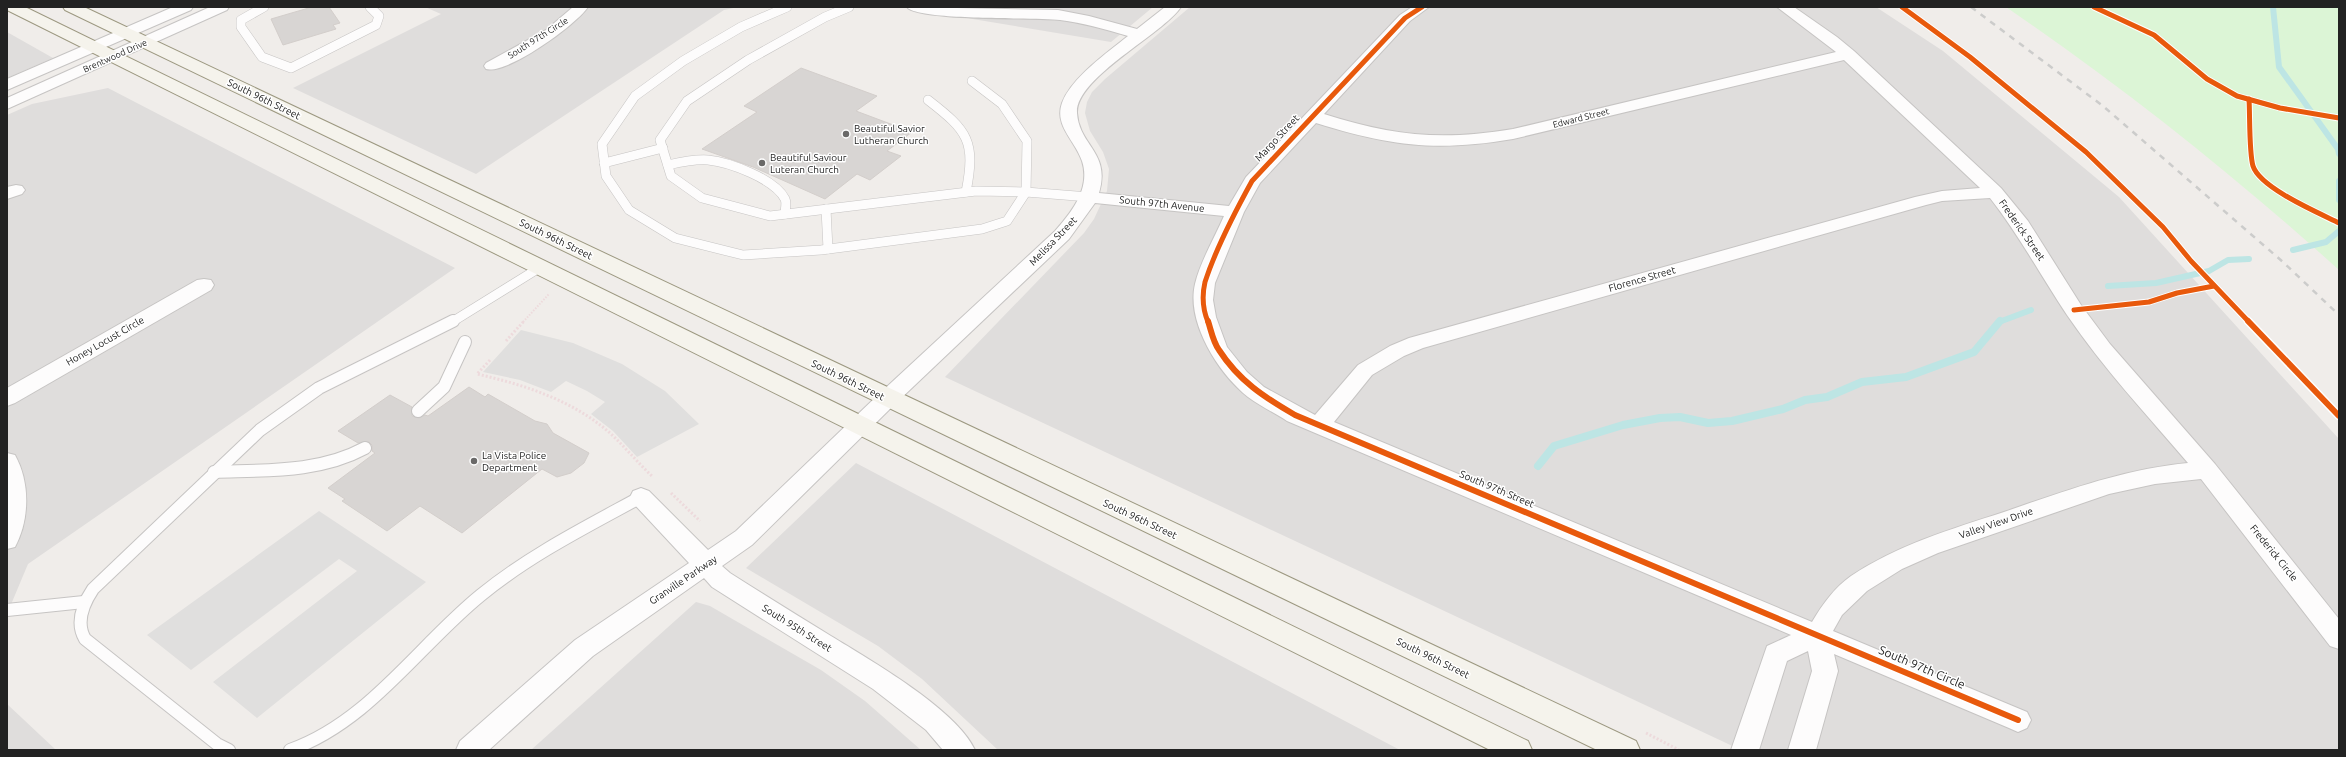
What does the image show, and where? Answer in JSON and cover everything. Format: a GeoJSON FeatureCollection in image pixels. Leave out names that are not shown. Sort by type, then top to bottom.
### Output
{"type":"FeatureCollection","features":[{"type":"Feature","properties":{"kind":"main road"},"geometry":{"type":"LineString","coordinates":[[13,7],[92,48],[1518,750]]}},
{"type":"Feature","properties":{"kind":"main road","name":"South 96th Street"},"geometry":{"type":"LineString","coordinates":[[71,7],[887,399],[1626,750]]}},
{"type":"Feature","properties":{"kind":"street","name":"Brentwood Drive"},"geometry":{"type":"LineString","coordinates":[[7,104],[112,57],[135,38],[186,7]]}},
{"type":"Feature","properties":{"kind":"street","name":"Brentwood Drive"},"geometry":{"type":"LineString","coordinates":[[7,85],[92,48],[135,38],[222,7]]}},
{"type":"Feature","properties":{"kind":"street","name":"South 97th Circle"},"geometry":{"type":"LineString","coordinates":[[492,66],[550,33],[569,20],[581,7]]}},
{"type":"Feature","properties":{"kind":"street"},"geometry":{"type":"LineString","coordinates":[[914,7],[958,12],[1060,15],[1141,35]]}},
{"type":"Feature","properties":{"kind":"street","name":"Melissa Street"},"geometry":{"type":"LineString","coordinates":[[887,399],[1062,235],[1080,213],[1089,196],[1093,183],[1093,167],[1088,155],[1072,130],[1069,114],[1070,102],[1089,79],[1174,7]]}},
{"type":"Feature","properties":{"kind":"street","name":"Margo Street"},"geometry":{"type":"LineString","coordinates":[[1206,317],[1204,300],[1205,283],[1235,212],[1252,181],[1405,18],[1422,7]]}},
{"type":"Feature","properties":{"kind":"street","name":"Frederick Street"},"geometry":{"type":"LineString","coordinates":[[1784,7],[1832,40],[1848,54],[1995,192],[2021,225],[2085,325],[2207,470]]}},
{"type":"Feature","properties":{"kind":"street","name":"Edward Street"},"geometry":{"type":"LineString","coordinates":[[1312,116],[1361,132],[1402,141],[1444,143],[1468,142],[1513,134],[1848,54]]}},
{"type":"Feature","properties":{"kind":"street","name":"Florence Street"},"geometry":{"type":"LineString","coordinates":[[1319,425],[1365,370],[1397,351],[1416,344],[1921,201],[1942,196],[1995,192]]}},
{"type":"Feature","properties":{"kind":"street","name":"South 97th Avenue"},"geometry":{"type":"LineString","coordinates":[[1089,196],[1235,212]]}},
{"type":"Feature","properties":{"kind":"street","name":"Honey Locust Circle"},"geometry":{"type":"LineString","coordinates":[[7,398],[204,285]]}},
{"type":"Feature","properties":{"kind":"street","name":"South 97th Street"},"geometry":{"type":"LineString","coordinates":[[1206,317],[1218,349],[1240,377],[1256,392],[1278,406],[1319,425],[1817,635]]}},
{"type":"Feature","properties":{"kind":"street","name":"Granville Parkway"},"geometry":{"type":"LineString","coordinates":[[470,750],[584,648],[706,566],[744,538],[887,399]]}},
{"type":"Feature","properties":{"kind":"street"},"geometry":{"type":"LineString","coordinates":[[7,461],[14,478],[12,519],[7,540]]}},
{"type":"Feature","properties":{"kind":"street","name":"Valley View Drive"},"geometry":{"type":"LineString","coordinates":[[1817,635],[1833,608],[1858,584],[1894,562],[1930,546],[2107,486],[2155,475],[2207,470]]}},
{"type":"Feature","properties":{"kind":"street","name":"Frederick Circle"},"geometry":{"type":"LineString","coordinates":[[2207,470],[2339,638]]}},
{"type":"Feature","properties":{"kind":"street","name":"South 95th Street"},"geometry":{"type":"LineString","coordinates":[[641,497],[721,580],[882,681],[936,722],[961,750]]}},
{"type":"Feature","properties":{"kind":"street","name":"South 97th Circle"},"geometry":{"type":"LineString","coordinates":[[1817,635],[2018,720]]}},
{"type":"Feature","properties":{"kind":"street"},"geometry":{"type":"LineString","coordinates":[[1745,750],[1776,654],[1817,635],[1825,671],[1802,750]]}},
{"type":"Feature","properties":{"kind":"lane"},"geometry":{"type":"LineString","coordinates":[[264,7],[247,14],[240,20],[241,27],[262,57],[291,68],[376,25],[379,16],[370,7]]}},
{"type":"Feature","properties":{"kind":"lane"},"geometry":{"type":"LineString","coordinates":[[787,7],[741,27],[683,61],[634,96],[602,144],[606,176],[629,210],[675,238],[743,255],[828,249],[910,237],[982,229],[1007,220],[1026,192],[1027,141],[1002,104],[972,81]]}},
{"type":"Feature","properties":{"kind":"lane"},"geometry":{"type":"LineString","coordinates":[[827,7],[839,11]]}},
{"type":"Feature","properties":{"kind":"lane"},"geometry":{"type":"LineString","coordinates":[[849,7],[748,60],[687,101],[660,140],[672,176],[702,198],[770,216],[966,192],[1026,192],[1089,196]]}},
{"type":"Feature","properties":{"kind":"lane"},"geometry":{"type":"LineString","coordinates":[[928,100],[955,122],[966,139],[972,156],[966,192]]}},
{"type":"Feature","properties":{"kind":"lane"},"geometry":{"type":"LineString","coordinates":[[604,163],[663,148]]}},
{"type":"Feature","properties":{"kind":"lane"},"geometry":{"type":"LineString","coordinates":[[668,165],[694,160],[713,160],[731,166],[772,184],[780,191],[786,200],[785,214]]}},
{"type":"Feature","properties":{"kind":"lane"},"geometry":{"type":"LineString","coordinates":[[826,209],[828,249]]}},
{"type":"Feature","properties":{"kind":"lane"},"geometry":{"type":"LineString","coordinates":[[229,750],[217,744],[85,639],[79,624],[84,602],[104,576],[260,430],[319,388],[356,368],[439,330],[539,268]]}},
{"type":"Feature","properties":{"kind":"lane"},"geometry":{"type":"LineString","coordinates":[[418,411],[444,387],[465,342]]}},
{"type":"Feature","properties":{"kind":"lane"},"geometry":{"type":"LineString","coordinates":[[214,472],[317,466],[351,457],[366,448]]}},
{"type":"Feature","properties":{"kind":"lane"},"geometry":{"type":"LineString","coordinates":[[290,750],[314,742],[345,724],[452,619],[507,575],[558,543],[641,497]]}},
{"type":"Feature","properties":{"kind":"lane"},"geometry":{"type":"LineString","coordinates":[[7,610],[84,602]]}},
{"type":"Feature","properties":{"kind":"path"},"geometry":{"type":"LineString","coordinates":[[506,341],[549,294]]}},
{"type":"Feature","properties":{"kind":"path"},"geometry":{"type":"LineString","coordinates":[[490,360],[477,374],[529,387],[573,407],[612,435],[653,478]]}},
{"type":"Feature","properties":{"kind":"path"},"geometry":{"type":"LineString","coordinates":[[671,494],[700,521]]}},
{"type":"Feature","properties":{"kind":"shaded area"},"geometry":{"type":"Polygon","coordinates":[[[425,7],[738,7],[724,10],[476,174],[293,88],[441,14],[425,7]]]}},
{"type":"Feature","properties":{"kind":"shaded area"},"geometry":{"type":"Polygon","coordinates":[[[900,7],[1153,7],[1111,42],[900,7]]]}},
{"type":"Feature","properties":{"kind":"shaded area"},"geometry":{"type":"Polygon","coordinates":[[[1190,7],[1876,7],[1943,51],[2119,197],[2339,439],[2339,750],[1741,750],[945,377],[1084,233],[1094,219],[1107,191],[1109,169],[1103,152],[1090,131],[1085,113],[1087,102],[1092,92],[1105,79],[1190,7]]]}},
{"type":"Feature","properties":{"kind":"shaded area"},"geometry":{"type":"Polygon","coordinates":[[[7,32],[53,58],[7,78],[7,32]]]}},
{"type":"Feature","properties":{"kind":"shaded area"},"geometry":{"type":"Polygon","coordinates":[[[108,88],[455,268],[28,564],[7,614],[7,115],[32,104],[108,88]]]}},
{"type":"Feature","properties":{"kind":"shaded area"},"geometry":{"type":"Polygon","coordinates":[[[521,330],[573,343],[622,364],[665,391],[699,424],[637,457],[613,431],[591,414],[605,402],[587,391],[566,381],[551,392],[520,380],[483,372],[521,330]]]}},
{"type":"Feature","properties":{"kind":"shaded area"},"geometry":{"type":"Polygon","coordinates":[[[856,463],[1400,750],[998,750],[922,679],[878,646],[746,568],[856,463]]]}},
{"type":"Feature","properties":{"kind":"shaded area"},"geometry":{"type":"Polygon","coordinates":[[[319,511],[426,582],[257,718],[213,682],[357,571],[339,559],[191,670],[147,635],[319,511]]]}},
{"type":"Feature","properties":{"kind":"shaded area"},"geometry":{"type":"Polygon","coordinates":[[[696,602],[710,606],[821,670],[865,701],[921,750],[531,750],[696,602]]]}},
{"type":"Feature","properties":{"kind":"shaded area"},"geometry":{"type":"Polygon","coordinates":[[[7,704],[56,750],[7,750],[7,704]]]}},
{"type":"Feature","properties":{"kind":"green space"},"geometry":{"type":"Polygon","coordinates":[[[2006,7],[2339,7],[2339,270],[2259,200],[2177,133],[2093,68],[2006,7]]]}},
{"type":"Feature","properties":{"kind":"building"},"geometry":{"type":"Polygon","coordinates":[[[312,7],[329,7],[340,23],[333,25],[336,29],[283,45],[271,19],[312,7]]]}},
{"type":"Feature","properties":{"kind":"building","name":"Beautiful Savior Lutheran Church"},"geometry":{"type":"Polygon","coordinates":[[[801,68],[877,96],[856,111],[912,132],[887,151],[901,156],[870,180],[857,174],[825,199],[753,167],[702,149],[757,112],[744,106],[801,68]]]}},
{"type":"Feature","properties":{"kind":"building","name":"La Vista Police Department"},"geometry":{"type":"Polygon","coordinates":[[[469,387],[485,397],[488,394],[535,421],[547,424],[553,433],[589,453],[584,463],[571,473],[557,477],[542,469],[462,533],[420,506],[387,531],[342,501],[345,499],[328,488],[375,453],[372,451],[372,445],[369,442],[358,443],[338,431],[390,395],[412,407],[412,416],[419,418],[425,415],[428,416],[469,387]]]}},
{"type":"Feature","properties":{"kind":"waterway"},"geometry":{"type":"LineString","coordinates":[[2273,7],[2279,67],[2338,149],[2339,154]]}},
{"type":"Feature","properties":{"kind":"waterway"},"geometry":{"type":"LineString","coordinates":[[2339,181],[2339,200]]}},
{"type":"Feature","properties":{"kind":"waterway"},"geometry":{"type":"LineString","coordinates":[[2293,250],[2326,242],[2339,231]]}},
{"type":"Feature","properties":{"kind":"waterway"},"geometry":{"type":"LineString","coordinates":[[2108,286],[2156,283],[2209,271],[2228,260],[2249,259]]}},
{"type":"Feature","properties":{"kind":"waterway"},"geometry":{"type":"LineString","coordinates":[[1999,322],[2031,310]]}},
{"type":"Feature","properties":{"kind":"waterway"},"geometry":{"type":"LineString","coordinates":[[1538,466],[1554,446],[1623,425],[1660,418],[1680,417],[1708,423],[1732,421],[1783,409],[1805,400],[1827,397],[1862,382],[1906,377],[1974,352],[1999,322]]}},
{"type":"Feature","properties":{"kind":"railway"},"geometry":{"type":"LineString","coordinates":[[1971,7],[2103,106],[2283,262],[2339,315]]}},
{"type":"Feature","properties":{"kind":"cycle path"},"geometry":{"type":"LineString","coordinates":[[1422,7],[1405,18],[1252,181],[1235,212],[1205,283],[1203,300],[1206,317],[1218,349],[1240,377],[1256,392],[1295,415],[2018,720]]}},
{"type":"Feature","properties":{"kind":"cycle path"},"geometry":{"type":"LineString","coordinates":[[1902,7],[1970,57],[2086,152],[2163,227],[2191,261],[2339,416]]}},
{"type":"Feature","properties":{"kind":"cycle path"},"geometry":{"type":"LineString","coordinates":[[2094,7],[2146,30],[2170,46],[2215,85],[2237,96],[2250,101],[2280,108],[2339,118]]}},
{"type":"Feature","properties":{"kind":"cycle path"},"geometry":{"type":"LineString","coordinates":[[2249,99],[2253,167],[2261,177],[2281,193],[2339,223]]}},
{"type":"Feature","properties":{"kind":"cycle path"},"geometry":{"type":"LineString","coordinates":[[2074,310],[2149,302],[2177,293],[2214,286]]}},
{"type":"Feature","properties":{"kind":"place","name":"Beautiful Savior Lutheran Church"},"geometry":{"type":"Point","coordinates":[846,134]}},
{"type":"Feature","properties":{"kind":"place","name":"Beautiful Saviour Luteran Church"},"geometry":{"type":"Point","coordinates":[762,163]}},
{"type":"Feature","properties":{"kind":"place","name":"La Vista Police Department"},"geometry":{"type":"Point","coordinates":[474,461]}}]}
